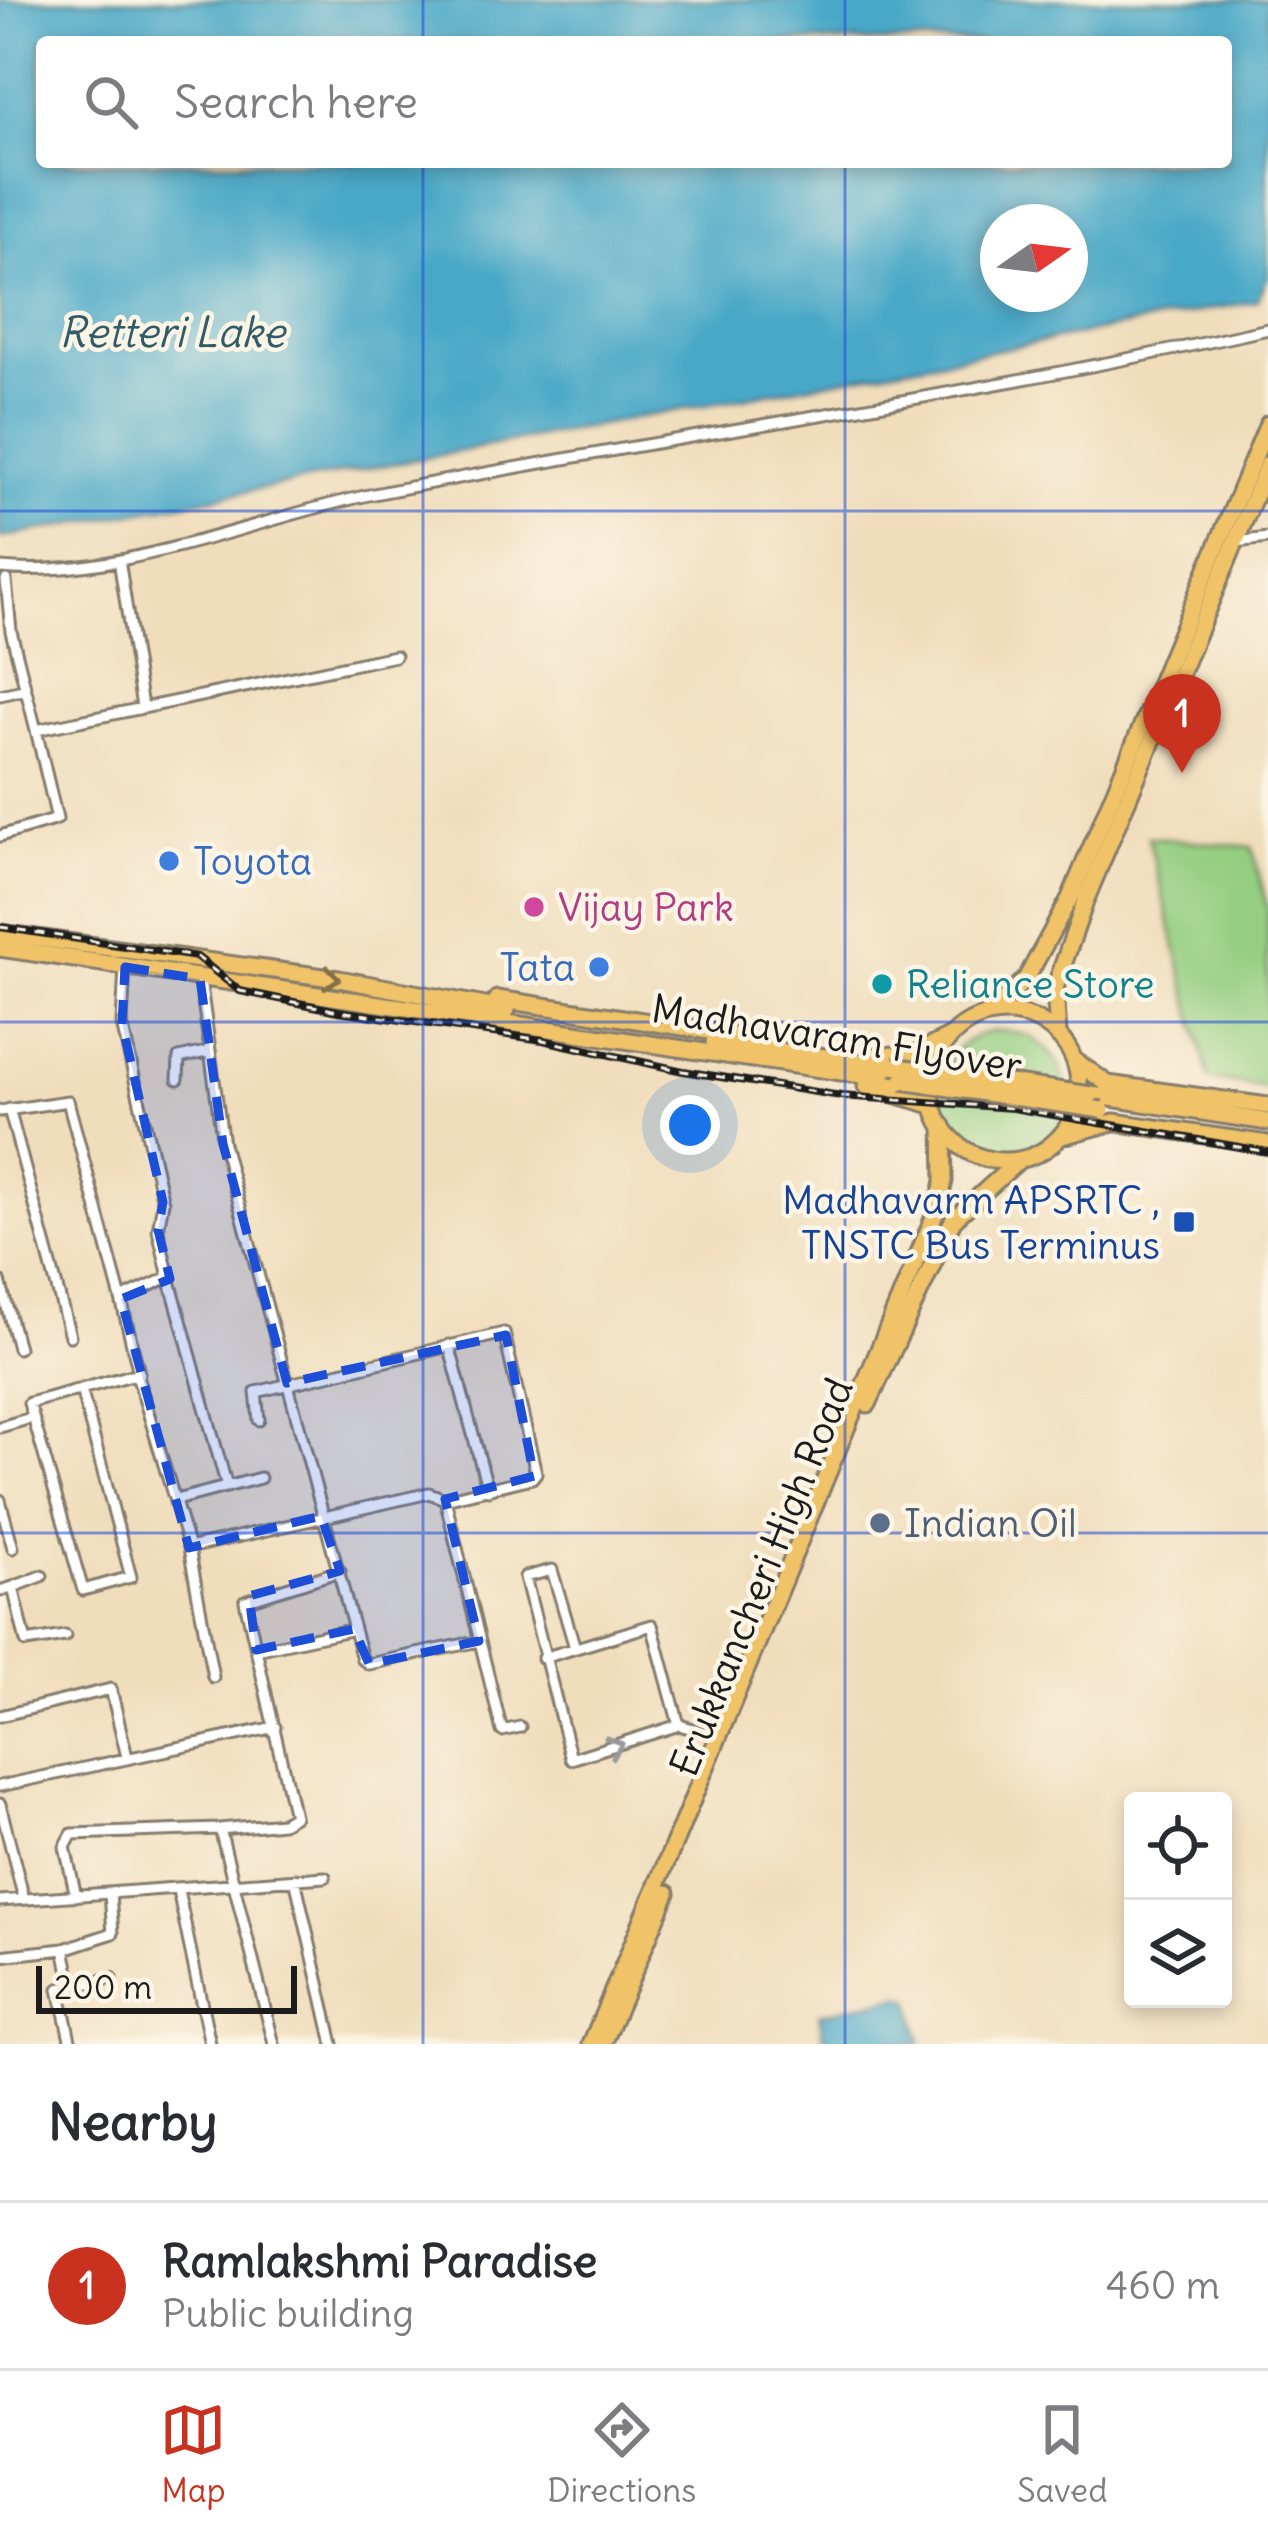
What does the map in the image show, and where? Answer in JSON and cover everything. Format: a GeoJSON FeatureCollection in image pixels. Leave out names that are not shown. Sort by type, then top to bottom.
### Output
{"type":"FeatureCollection","features":[{"type":"Feature","properties":{"kind":"main road"},"geometry":{"type":"LineString","coordinates":[[0,933],[415,998],[416,985],[887,1057],[915,1054],[990,1013],[1026,979],[1051,939],[1096,844],[1268,424]]}},
{"type":"Feature","properties":{"kind":"main road"},"geometry":{"type":"LineString","coordinates":[[1058,1035],[1055,988],[1086,899],[1268,464]]}},
{"type":"Feature","properties":{"kind":"main road"},"geometry":{"type":"LineString","coordinates":[[0,948],[396,1006],[408,1015],[859,1084],[932,1105]]}},
{"type":"Feature","properties":{"kind":"main road","name":"Madhavaram Flyover"},"geometry":{"type":"LineString","coordinates":[[415,998],[1268,1140]]}},
{"type":"Feature","properties":{"kind":"main road","name":"Madhavaram Flyover"},"geometry":{"type":"LineString","coordinates":[[396,1006],[415,998],[1268,1122]]}},
{"type":"Feature","properties":{"kind":"main road"},"geometry":{"type":"LineString","coordinates":[[990,1013],[1027,1017],[1058,1035],[1074,1060],[1108,1084],[1268,1106]]}},
{"type":"Feature","properties":{"kind":"main road"},"geometry":{"type":"LineString","coordinates":[[949,1037],[930,1081],[932,1105],[943,1126],[974,1156],[1018,1161],[1042,1153],[1061,1136],[1078,1100],[1074,1060]]}},
{"type":"Feature","properties":{"kind":"main road"},"geometry":{"type":"LineString","coordinates":[[1061,1136],[1114,1122],[1268,1140]]}},
{"type":"Feature","properties":{"kind":"main road"},"geometry":{"type":"LineString","coordinates":[[591,2044],[941,1195],[943,1126]]}},
{"type":"Feature","properties":{"kind":"main road","name":"Erukkancheri High Road"},"geometry":{"type":"LineString","coordinates":[[604,2044],[840,1467],[936,1250],[964,1208],[1018,1161]]}},
{"type":"Feature","properties":{"kind":"main road"},"geometry":{"type":"LineString","coordinates":[[941,1195],[964,1208]]}},
{"type":"Feature","properties":{"kind":"street"},"geometry":{"type":"LineString","coordinates":[[0,568],[34,569],[140,553],[366,496],[1010,384],[1268,329]]}},
{"type":"Feature","properties":{"kind":"street"},"geometry":{"type":"LineString","coordinates":[[1236,542],[1268,538]]}},
{"type":"Feature","properties":{"kind":"street"},"geometry":{"type":"LineString","coordinates":[[119,566],[142,707]]}},
{"type":"Feature","properties":{"kind":"street"},"geometry":{"type":"LineString","coordinates":[[0,836],[57,820],[23,689],[6,580]]}},
{"type":"Feature","properties":{"kind":"street"},"geometry":{"type":"LineString","coordinates":[[36,730],[394,656]]}},
{"type":"Feature","properties":{"kind":"street"},"geometry":{"type":"LineString","coordinates":[[0,695],[23,689]]}},
{"type":"Feature","properties":{"kind":"street"},"geometry":{"type":"LineString","coordinates":[[125,968],[122,1024],[163,1202],[158,1230],[227,1487]]}},
{"type":"Feature","properties":{"kind":"street"},"geometry":{"type":"LineString","coordinates":[[200,979],[224,1144],[362,1658],[369,1664],[479,1641]]}},
{"type":"Feature","properties":{"kind":"street"},"geometry":{"type":"LineString","coordinates":[[178,1079],[178,1058],[210,1051]]}},
{"type":"Feature","properties":{"kind":"street"},"geometry":{"type":"LineString","coordinates":[[70,1336],[5,1110],[68,1101],[141,1368],[137,1375],[31,1401],[31,1418],[78,1586],[86,1590],[129,1580],[82,1389]]}},
{"type":"Feature","properties":{"kind":"street"},"geometry":{"type":"LineString","coordinates":[[122,1299],[169,1277]]}},
{"type":"Feature","properties":{"kind":"street"},"geometry":{"type":"LineString","coordinates":[[0,1281],[18,1348]]}},
{"type":"Feature","properties":{"kind":"street"},"geometry":{"type":"LineString","coordinates":[[189,1548],[429,1493],[445,1499],[488,1490],[536,1473],[506,1335],[287,1382],[254,1395],[259,1420]]}},
{"type":"Feature","properties":{"kind":"street"},"geometry":{"type":"LineString","coordinates":[[448,1346],[488,1490]]}},
{"type":"Feature","properties":{"kind":"street"},"geometry":{"type":"LineString","coordinates":[[137,1375],[189,1548],[213,1677]]}},
{"type":"Feature","properties":{"kind":"street"},"geometry":{"type":"LineString","coordinates":[[0,1427],[31,1418]]}},
{"type":"Feature","properties":{"kind":"street"},"geometry":{"type":"LineString","coordinates":[[176,1500],[260,1478]]}},
{"type":"Feature","properties":{"kind":"street"},"geometry":{"type":"LineString","coordinates":[[445,1499],[502,1731],[520,1726]]}},
{"type":"Feature","properties":{"kind":"street"},"geometry":{"type":"LineString","coordinates":[[0,1500],[13,1548]]}},
{"type":"Feature","properties":{"kind":"street"},"geometry":{"type":"LineString","coordinates":[[574,1648],[555,1574],[547,1570],[527,1576],[543,1658],[571,1759],[679,1726],[720,1737]]}},
{"type":"Feature","properties":{"kind":"street"},"geometry":{"type":"LineString","coordinates":[[76,1896],[65,1847],[73,1834],[220,1829],[282,1823],[294,1816],[245,1605],[249,1596],[340,1571]]}},
{"type":"Feature","properties":{"kind":"street"},"geometry":{"type":"LineString","coordinates":[[0,1591],[42,1576]]}},
{"type":"Feature","properties":{"kind":"street"},"geometry":{"type":"LineString","coordinates":[[13,1587],[26,1642],[65,1636]]}},
{"type":"Feature","properties":{"kind":"street"},"geometry":{"type":"LineString","coordinates":[[543,1658],[652,1625],[679,1726]]}},
{"type":"Feature","properties":{"kind":"street"},"geometry":{"type":"LineString","coordinates":[[256,1650],[354,1629]]}},
{"type":"Feature","properties":{"kind":"street"},"geometry":{"type":"LineString","coordinates":[[0,1716],[110,1689],[127,1757]]}},
{"type":"Feature","properties":{"kind":"street"},"geometry":{"type":"LineString","coordinates":[[0,1786],[275,1727]]}},
{"type":"Feature","properties":{"kind":"street"},"geometry":{"type":"LineString","coordinates":[[0,1804],[24,1899]]}},
{"type":"Feature","properties":{"kind":"street"},"geometry":{"type":"LineString","coordinates":[[220,1829],[274,2044]]}},
{"type":"Feature","properties":{"kind":"street"},"geometry":{"type":"LineString","coordinates":[[0,1901],[325,1877]]}},
{"type":"Feature","properties":{"kind":"street"},"geometry":{"type":"LineString","coordinates":[[295,1880],[333,2044]]}},
{"type":"Feature","properties":{"kind":"street"},"geometry":{"type":"LineString","coordinates":[[178,1889],[208,2044]]}},
{"type":"Feature","properties":{"kind":"street"},"geometry":{"type":"LineString","coordinates":[[0,1956],[64,1948],[112,1933],[110,1894]]}},
{"type":"Feature","properties":{"kind":"street"},"geometry":{"type":"LineString","coordinates":[[64,1948],[72,1986]]}},
{"type":"Feature","properties":{"kind":"street"},"geometry":{"type":"LineString","coordinates":[[70,2044],[59,1989],[112,1978]]}},
{"type":"Feature","properties":{"kind":"highlighted area"},"geometry":{"type":"Polygon","coordinates":[[[125,967],[200,979],[223,1144],[287,1383],[506,1335],[534,1476],[445,1499],[479,1641],[369,1664],[354,1629],[256,1650],[249,1596],[340,1571],[321,1516],[189,1548],[121,1299],[170,1279],[158,1230],[163,1202],[122,1024],[125,967]]]}},
{"type":"Feature","properties":{"kind":"green space"},"geometry":{"type":"Polygon","coordinates":[[[1148,837],[1252,847],[1268,910],[1268,1088],[1209,1079],[1148,837]]]}},
{"type":"Feature","properties":{"kind":"green space"},"geometry":{"type":"Polygon","coordinates":[[[1002,1031],[1026,1036],[1046,1050],[1060,1070],[1065,1094],[1060,1118],[1046,1138],[1026,1152],[1002,1157],[978,1152],[958,1138],[944,1118],[939,1094],[944,1070],[958,1050],[978,1036],[1002,1031]]]}},
{"type":"Feature","properties":{"kind":"water","name":"Retteri Lake"},"geometry":{"type":"Polygon","coordinates":[[[0,0],[1268,0],[1268,277],[1257,301],[0,538],[0,0]]]}},
{"type":"Feature","properties":{"kind":"water"},"geometry":{"type":"Polygon","coordinates":[[[899,1997],[911,2000],[921,2044],[825,2044],[819,2014],[899,1997]]]}},
{"type":"Feature","properties":{"kind":"railway"},"geometry":{"type":"LineString","coordinates":[[0,927],[197,957],[240,991],[338,1011],[543,1040],[683,1071],[841,1096],[1013,1108],[1268,1152]]}},
{"type":"Feature","properties":{"kind":"place","name":"Ramlakshmi Paradise"},"geometry":{"type":"Point","coordinates":[1182,773]}},
{"type":"Feature","properties":{"kind":"place","name":"Toyota"},"geometry":{"type":"Point","coordinates":[169,861]}},
{"type":"Feature","properties":{"kind":"place","name":"Vijay Park"},"geometry":{"type":"Point","coordinates":[534,907]}},
{"type":"Feature","properties":{"kind":"place","name":"Tata"},"geometry":{"type":"Point","coordinates":[599,967]}},
{"type":"Feature","properties":{"kind":"place","name":"Reliance Store"},"geometry":{"type":"Point","coordinates":[882,984]}},
{"type":"Feature","properties":{"kind":"place","name":"Madhavarm APSRTC , TNSTC Bus Terminus"},"geometry":{"type":"Point","coordinates":[1184,1222]}},
{"type":"Feature","properties":{"kind":"place","name":"Indian Oil"},"geometry":{"type":"Point","coordinates":[880,1523]}}]}
